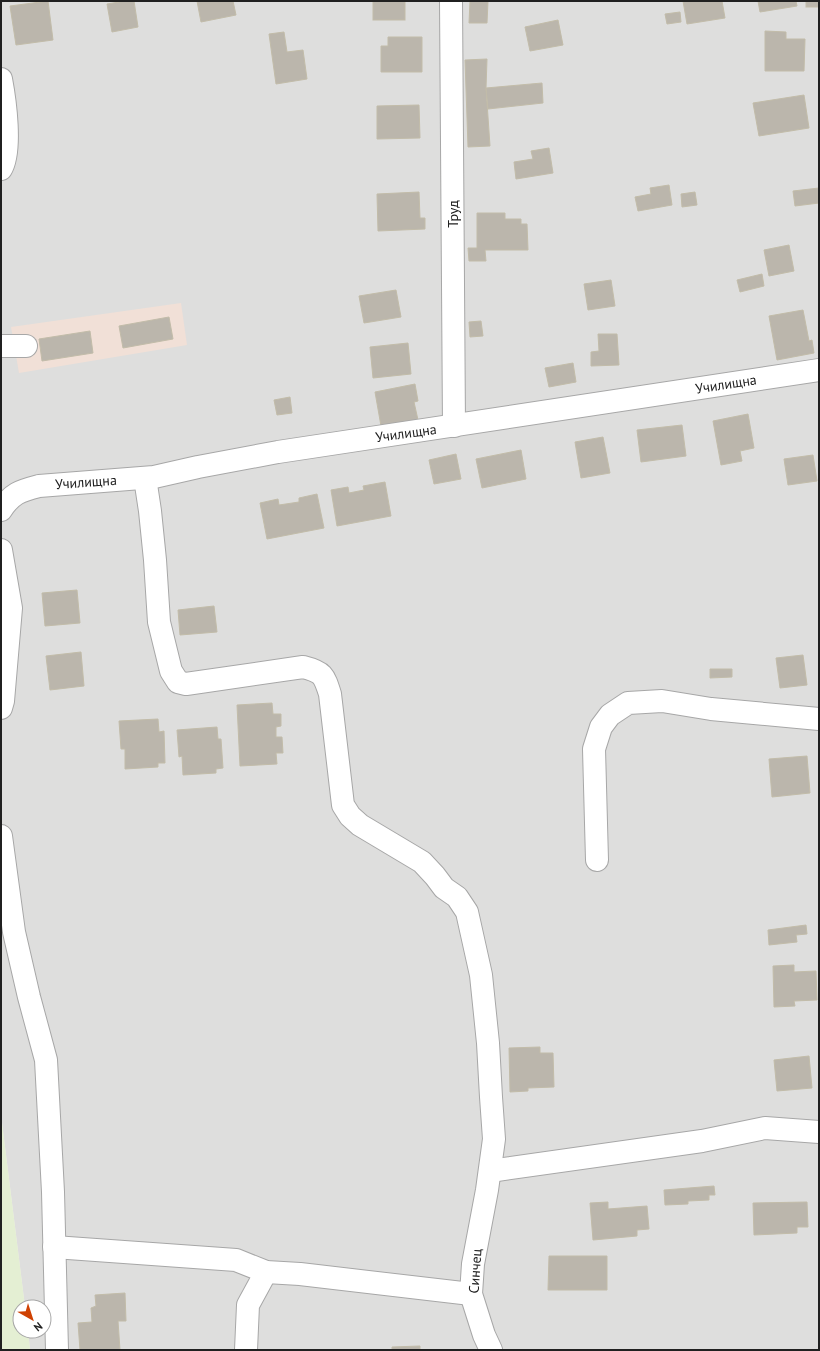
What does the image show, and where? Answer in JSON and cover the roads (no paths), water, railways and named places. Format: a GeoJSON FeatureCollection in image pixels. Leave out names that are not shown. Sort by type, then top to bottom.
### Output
{"type":"FeatureCollection","features":[{"type":"Feature","properties":{"kind":"street","name":"Труд"},"geometry":{"type":"LineString","coordinates":[[451,1],[454,426]]}},
{"type":"Feature","properties":{"kind":"street"},"geometry":{"type":"LineString","coordinates":[[1,78],[4,92],[7,139],[4,165],[1,169]]}},
{"type":"Feature","properties":{"kind":"street"},"geometry":{"type":"LineString","coordinates":[[1,346],[26,346]]}},
{"type":"Feature","properties":{"kind":"street","name":"Училищна"},"geometry":{"type":"LineString","coordinates":[[1,510],[10,497],[23,490],[38,486],[154,477],[278,452],[819,370]]}},
{"type":"Feature","properties":{"kind":"street","name":"Синчец"},"geometry":{"type":"LineString","coordinates":[[145,478],[159,622],[171,671],[178,682],[186,684],[303,667],[316,670],[325,678],[330,694],[343,805],[350,816],[360,825],[422,862],[444,888],[457,897],[467,912],[482,975],[494,1139],[489,1180],[473,1264],[471,1294],[484,1334],[491,1350]]}},
{"type":"Feature","properties":{"kind":"street"},"geometry":{"type":"LineString","coordinates":[[1,550],[10,608],[2,705]]}},
{"type":"Feature","properties":{"kind":"street"},"geometry":{"type":"LineString","coordinates":[[596,860],[594,749],[601,727],[610,715],[628,703],[662,701],[711,709],[819,719]]}},
{"type":"Feature","properties":{"kind":"street"},"geometry":{"type":"LineString","coordinates":[[1,836],[14,932],[29,997],[46,1060],[53,1192],[57,1350]]}},
{"type":"Feature","properties":{"kind":"street"},"geometry":{"type":"LineString","coordinates":[[489,1180],[765,1128],[819,1132]]}},
{"type":"Feature","properties":{"kind":"street"},"geometry":{"type":"LineString","coordinates":[[54,1247],[236,1260],[266,1272],[300,1274],[471,1294]]}},
{"type":"Feature","properties":{"kind":"street"},"geometry":{"type":"LineString","coordinates":[[246,1350],[248,1304],[266,1272]]}}]}
